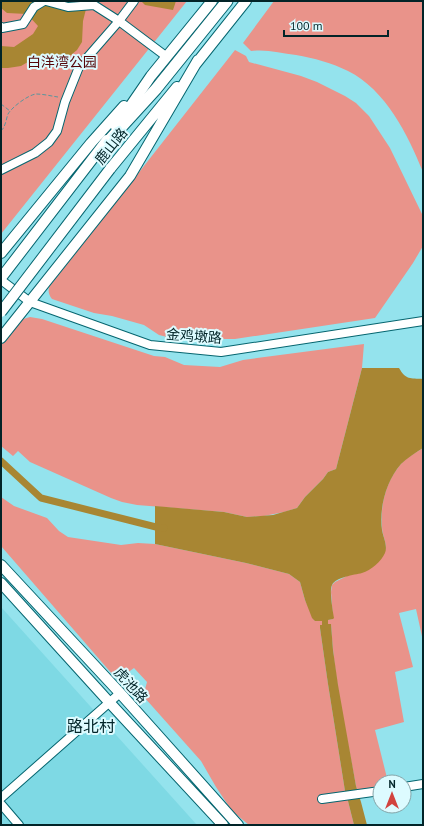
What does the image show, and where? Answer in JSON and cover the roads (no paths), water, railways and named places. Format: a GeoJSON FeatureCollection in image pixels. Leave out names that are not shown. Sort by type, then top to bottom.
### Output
{"type":"FeatureCollection","features":[{"type":"Feature","properties":{"kind":"highway"},"geometry":{"type":"LineString","coordinates":[[103,146],[156,89],[227,1]]}},
{"type":"Feature","properties":{"kind":"main road","name":"鹿山路"},"geometry":{"type":"LineString","coordinates":[[1,279],[103,146],[151,76],[212,1]]}},
{"type":"Feature","properties":{"kind":"main road","name":"鹿山路"},"geometry":{"type":"LineString","coordinates":[[1,312],[110,169],[246,1]]}},
{"type":"Feature","properties":{"kind":"main road"},"geometry":{"type":"LineString","coordinates":[[1,338],[130,176],[198,60]]}},
{"type":"Feature","properties":{"kind":"main road"},"geometry":{"type":"LineString","coordinates":[[1,253],[91,143],[151,76]]}},
{"type":"Feature","properties":{"kind":"main road","name":"虎池路"},"geometry":{"type":"LineString","coordinates":[[1,565],[120,693],[238,825]]}},
{"type":"Feature","properties":{"kind":"main road","name":"虎池路"},"geometry":{"type":"LineString","coordinates":[[1,584],[223,825]]}},
{"type":"Feature","properties":{"kind":"street"},"geometry":{"type":"LineString","coordinates":[[1,27],[23,24],[34,7],[45,1],[68,7],[94,6],[119,21],[167,57]]}},
{"type":"Feature","properties":{"kind":"street"},"geometry":{"type":"LineString","coordinates":[[1,170],[35,153],[49,142],[57,131],[66,100],[79,68],[134,1]]}},
{"type":"Feature","properties":{"kind":"street","name":"金鸡墩路"},"geometry":{"type":"LineString","coordinates":[[1,279],[30,302],[150,345],[222,352],[420,321]]}},
{"type":"Feature","properties":{"kind":"street"},"geometry":{"type":"LineString","coordinates":[[1,798],[120,693]]}},
{"type":"Feature","properties":{"kind":"street"},"geometry":{"type":"LineString","coordinates":[[412,786],[423,784]]}},
{"type":"Feature","properties":{"kind":"street"},"geometry":{"type":"LineString","coordinates":[[322,799],[372,792]]}},
{"type":"Feature","properties":{"kind":"street"},"geometry":{"type":"LineString","coordinates":[[1,804],[19,825]]}},
{"type":"Feature","properties":{"kind":"waterway"},"geometry":{"type":"LineString","coordinates":[[1,461],[41,498],[164,528]]}},
{"type":"Feature","properties":{"kind":"district","name":"路北村"},"geometry":{"type":"Point","coordinates":[91,726]}},
{"type":"Feature","properties":{"kind":"park label","name":"白洋湾公园"},"geometry":{"type":"Point","coordinates":[62,62]}}]}
